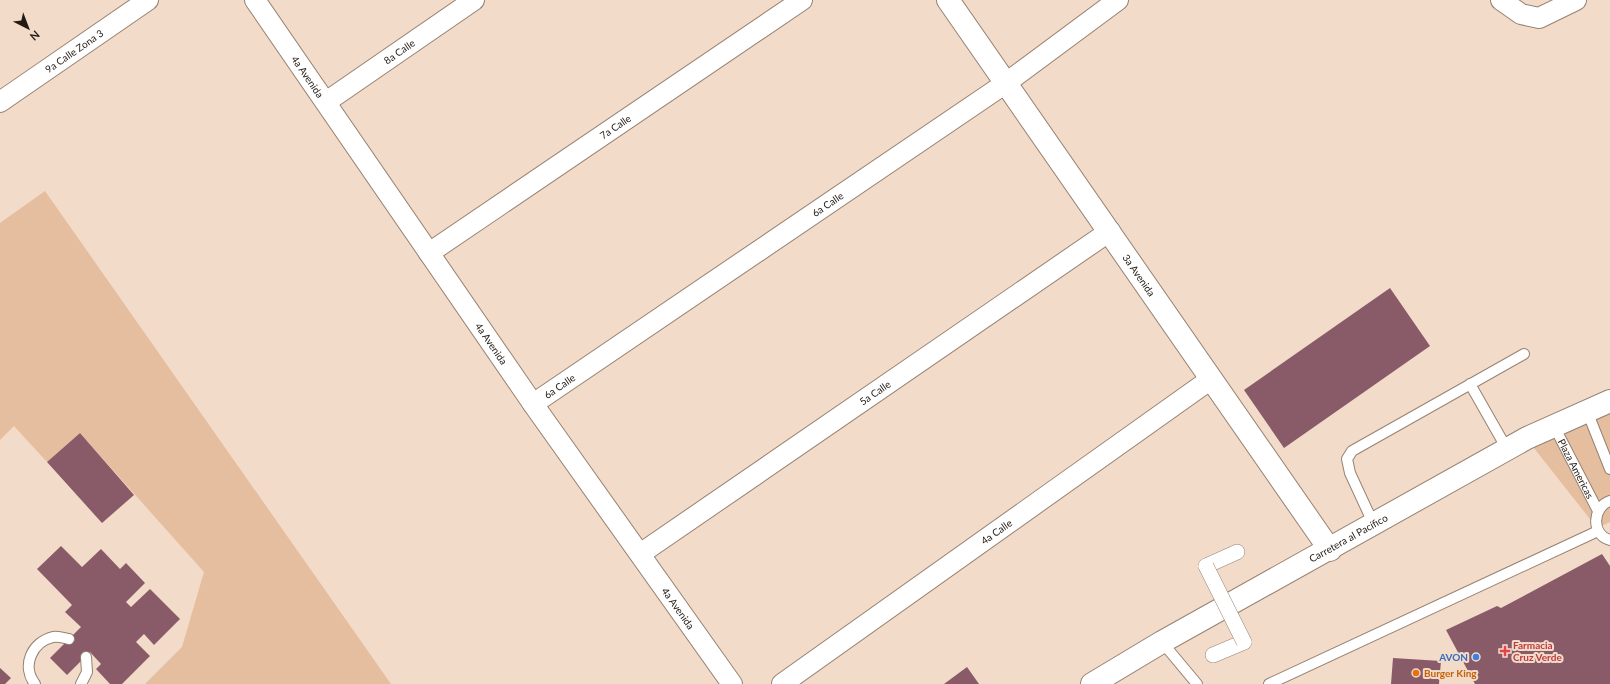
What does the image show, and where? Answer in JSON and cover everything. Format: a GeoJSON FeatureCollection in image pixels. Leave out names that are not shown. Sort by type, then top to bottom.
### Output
{"type":"FeatureCollection","features":[{"type":"Feature","properties":{"kind":"main road","name":"3a Avenida"},"geometry":{"type":"LineString","coordinates":[[948,0],[1110,231],[1210,379],[1330,550]]}},
{"type":"Feature","properties":{"kind":"main road","name":"Carretera al Pacífico"},"geometry":{"type":"LineString","coordinates":[[1092,684],[1162,642],[1330,550],[1507,449],[1610,401]]}},
{"type":"Feature","properties":{"kind":"street","name":"9a Calle Zona 3"},"geometry":{"type":"LineString","coordinates":[[0,102],[148,0]]}},
{"type":"Feature","properties":{"kind":"street","name":"4a Avenida"},"geometry":{"type":"LineString","coordinates":[[255,0],[533,404],[732,684]]}},
{"type":"Feature","properties":{"kind":"street","name":"8a Calle"},"geometry":{"type":"LineString","coordinates":[[326,102],[474,0]]}},
{"type":"Feature","properties":{"kind":"street","name":"7a Calle"},"geometry":{"type":"LineString","coordinates":[[429,253],[802,0]]}},
{"type":"Feature","properties":{"kind":"street","name":"6a Calle"},"geometry":{"type":"LineString","coordinates":[[533,404],[1006,83],[1118,0]]}},
{"type":"Feature","properties":{"kind":"street"},"geometry":{"type":"LineString","coordinates":[[1502,0],[1521,14],[1539,18],[1576,0]]}},
{"type":"Feature","properties":{"kind":"street","name":"5a Calle"},"geometry":{"type":"LineString","coordinates":[[640,554],[1110,231]]}},
{"type":"Feature","properties":{"kind":"street","name":"4a Calle"},"geometry":{"type":"LineString","coordinates":[[782,684],[1210,379]]}},
{"type":"Feature","properties":{"kind":"street"},"geometry":{"type":"LineString","coordinates":[[1213,655],[1244,642],[1206,566],[1237,552]]}},
{"type":"Feature","properties":{"kind":"lane"},"geometry":{"type":"LineString","coordinates":[[1374,525],[1350,473],[1347,459],[1352,451],[1524,354]]}},
{"type":"Feature","properties":{"kind":"lane"},"geometry":{"type":"LineString","coordinates":[[1470,384],[1507,449]]}},
{"type":"Feature","properties":{"kind":"lane"},"geometry":{"type":"LineString","coordinates":[[1587,411],[1610,469]]}},
{"type":"Feature","properties":{"kind":"lane","name":"Plaza Americas"},"geometry":{"type":"LineString","coordinates":[[1554,426],[1598,511]]}},
{"type":"Feature","properties":{"kind":"lane","name":"Plaza Americas"},"geometry":{"type":"LineString","coordinates":[[1598,531],[1596,521],[1598,511],[1610,501]]}},
{"type":"Feature","properties":{"kind":"lane"},"geometry":{"type":"LineString","coordinates":[[1269,684],[1598,531],[1606,539],[1610,540]]}},
{"type":"Feature","properties":{"kind":"lane"},"geometry":{"type":"LineString","coordinates":[[35,684],[31,679],[28,666],[32,652],[42,642],[55,637],[69,639]]}},
{"type":"Feature","properties":{"kind":"lane"},"geometry":{"type":"LineString","coordinates":[[1162,642],[1197,684]]}},
{"type":"Feature","properties":{"kind":"lane"},"geometry":{"type":"LineString","coordinates":[[81,684],[87,672],[86,656]]}},
{"type":"Feature","properties":{"kind":"shaded area"},"geometry":{"type":"Polygon","coordinates":[[[45,191],[391,684],[145,684],[182,647],[204,572],[80,433],[47,462],[14,426],[0,440],[0,223],[45,191]]]}},
{"type":"Feature","properties":{"kind":"shaded area"},"geometry":{"type":"Polygon","coordinates":[[[1610,406],[1610,522],[1597,528],[1530,443],[1610,406]]]}},
{"type":"Feature","properties":{"kind":"building"},"geometry":{"type":"Polygon","coordinates":[[[1390,288],[1430,346],[1284,448],[1244,390],[1390,288]]]}},
{"type":"Feature","properties":{"kind":"building"},"geometry":{"type":"Polygon","coordinates":[[[80,433],[134,495],[102,523],[47,462],[80,433]]]}},
{"type":"Feature","properties":{"kind":"building"},"geometry":{"type":"Polygon","coordinates":[[[61,546],[82,567],[101,549],[120,569],[126,563],[145,583],[126,602],[131,607],[150,589],[180,619],[154,645],[144,634],[136,642],[150,656],[122,684],[110,684],[96,669],[101,664],[90,652],[67,675],[50,658],[81,627],[65,612],[72,605],[37,569],[61,546]]]}},
{"type":"Feature","properties":{"kind":"building"},"geometry":{"type":"Polygon","coordinates":[[[1602,554],[1610,566],[1610,684],[1475,684],[1446,630],[1497,606],[1501,608],[1602,554]]]}},
{"type":"Feature","properties":{"kind":"building","name":"Burger King"},"geometry":{"type":"Polygon","coordinates":[[[1393,658],[1441,661],[1439,684],[1391,684],[1393,658]]]}},
{"type":"Feature","properties":{"kind":"building"},"geometry":{"type":"Polygon","coordinates":[[[967,667],[979,684],[944,684],[967,667]]]}},
{"type":"Feature","properties":{"kind":"building"},"geometry":{"type":"Polygon","coordinates":[[[0,668],[11,678],[5,684],[0,684],[0,668]]]}},
{"type":"Feature","properties":{"kind":"place","name":"Farmacia Cruz Verde"},"geometry":{"type":"Point","coordinates":[1505,651]}},
{"type":"Feature","properties":{"kind":"place","name":"AVON"},"geometry":{"type":"Point","coordinates":[1476,657]}},
{"type":"Feature","properties":{"kind":"place","name":"Burger King"},"geometry":{"type":"Point","coordinates":[1416,673]}}]}
